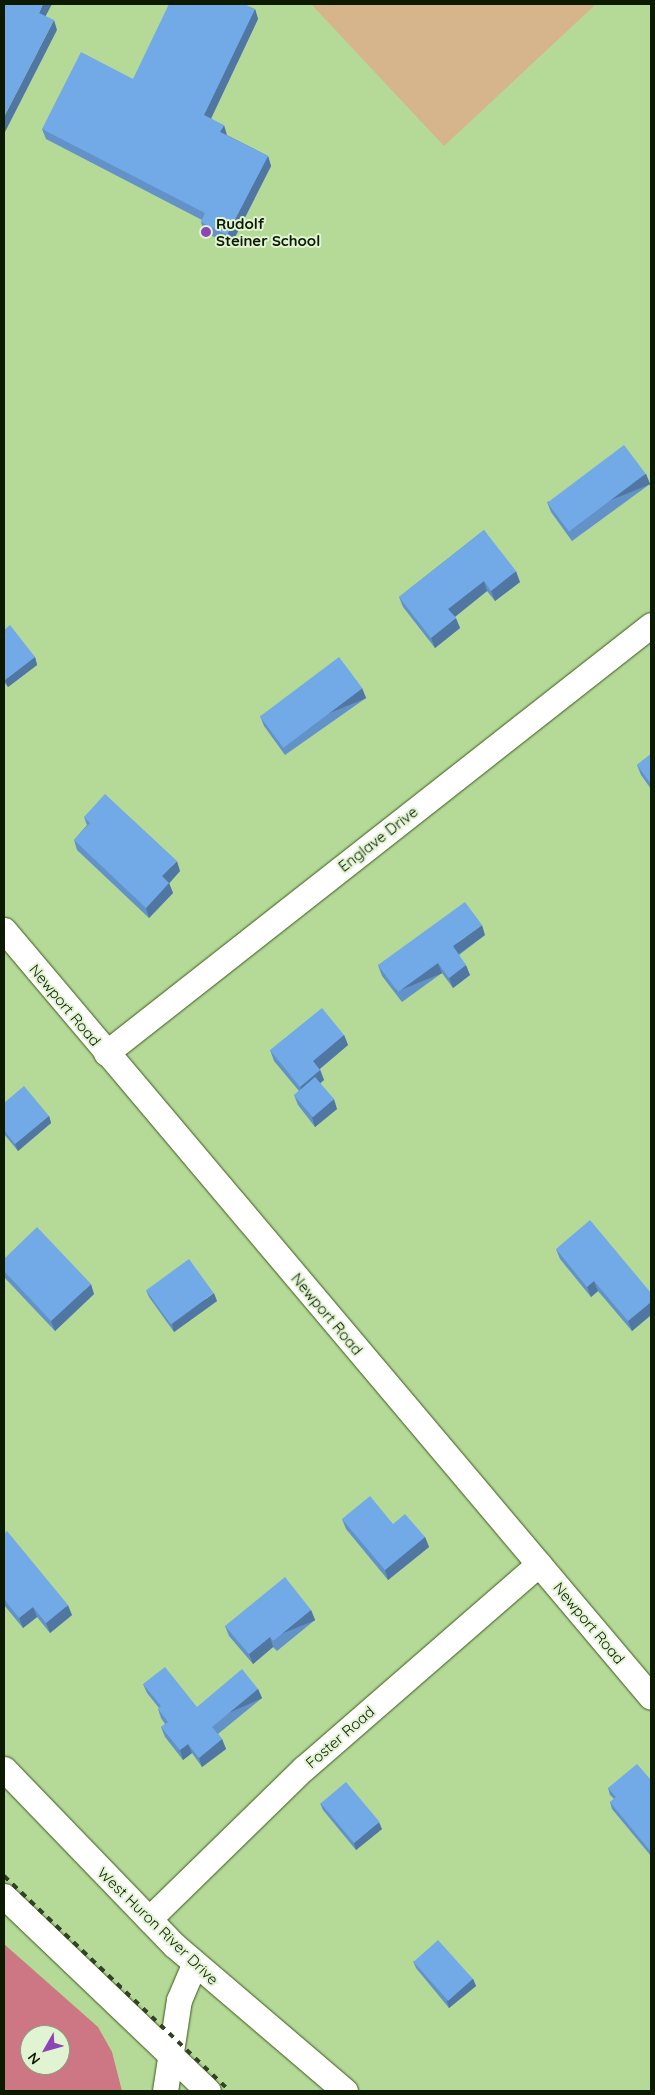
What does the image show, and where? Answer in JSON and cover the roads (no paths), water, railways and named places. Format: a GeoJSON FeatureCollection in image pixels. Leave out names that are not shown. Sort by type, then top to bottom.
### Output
{"type":"FeatureCollection","features":[{"type":"Feature","properties":{"kind":"street","name":"Englave Drive"},"geometry":{"type":"LineString","coordinates":[[106,1054],[651,626]]}},
{"type":"Feature","properties":{"kind":"street","name":"Newport Road"},"geometry":{"type":"LineString","coordinates":[[4,930],[106,1054],[651,1697]]}},
{"type":"Feature","properties":{"kind":"street","name":"Foster Road"},"geometry":{"type":"LineString","coordinates":[[148,1919],[304,1768],[539,1564]]}},
{"type":"Feature","properties":{"kind":"street","name":"West Huron River Drive"},"geometry":{"type":"LineString","coordinates":[[4,1770],[194,1964],[345,2091]]}},
{"type":"Feature","properties":{"kind":"street"},"geometry":{"type":"LineString","coordinates":[[4,1896],[208,2091]]}},
{"type":"Feature","properties":{"kind":"street"},"geometry":{"type":"LineString","coordinates":[[165,2091],[168,2054],[179,2000],[194,1964]]}},
{"type":"Feature","properties":{"kind":"railway"},"geometry":{"type":"LineString","coordinates":[[4,1876],[230,2091]]}},
{"type":"Feature","properties":{"kind":"place","name":"Rudolf Steiner School"},"geometry":{"type":"Point","coordinates":[206,232]}}]}
